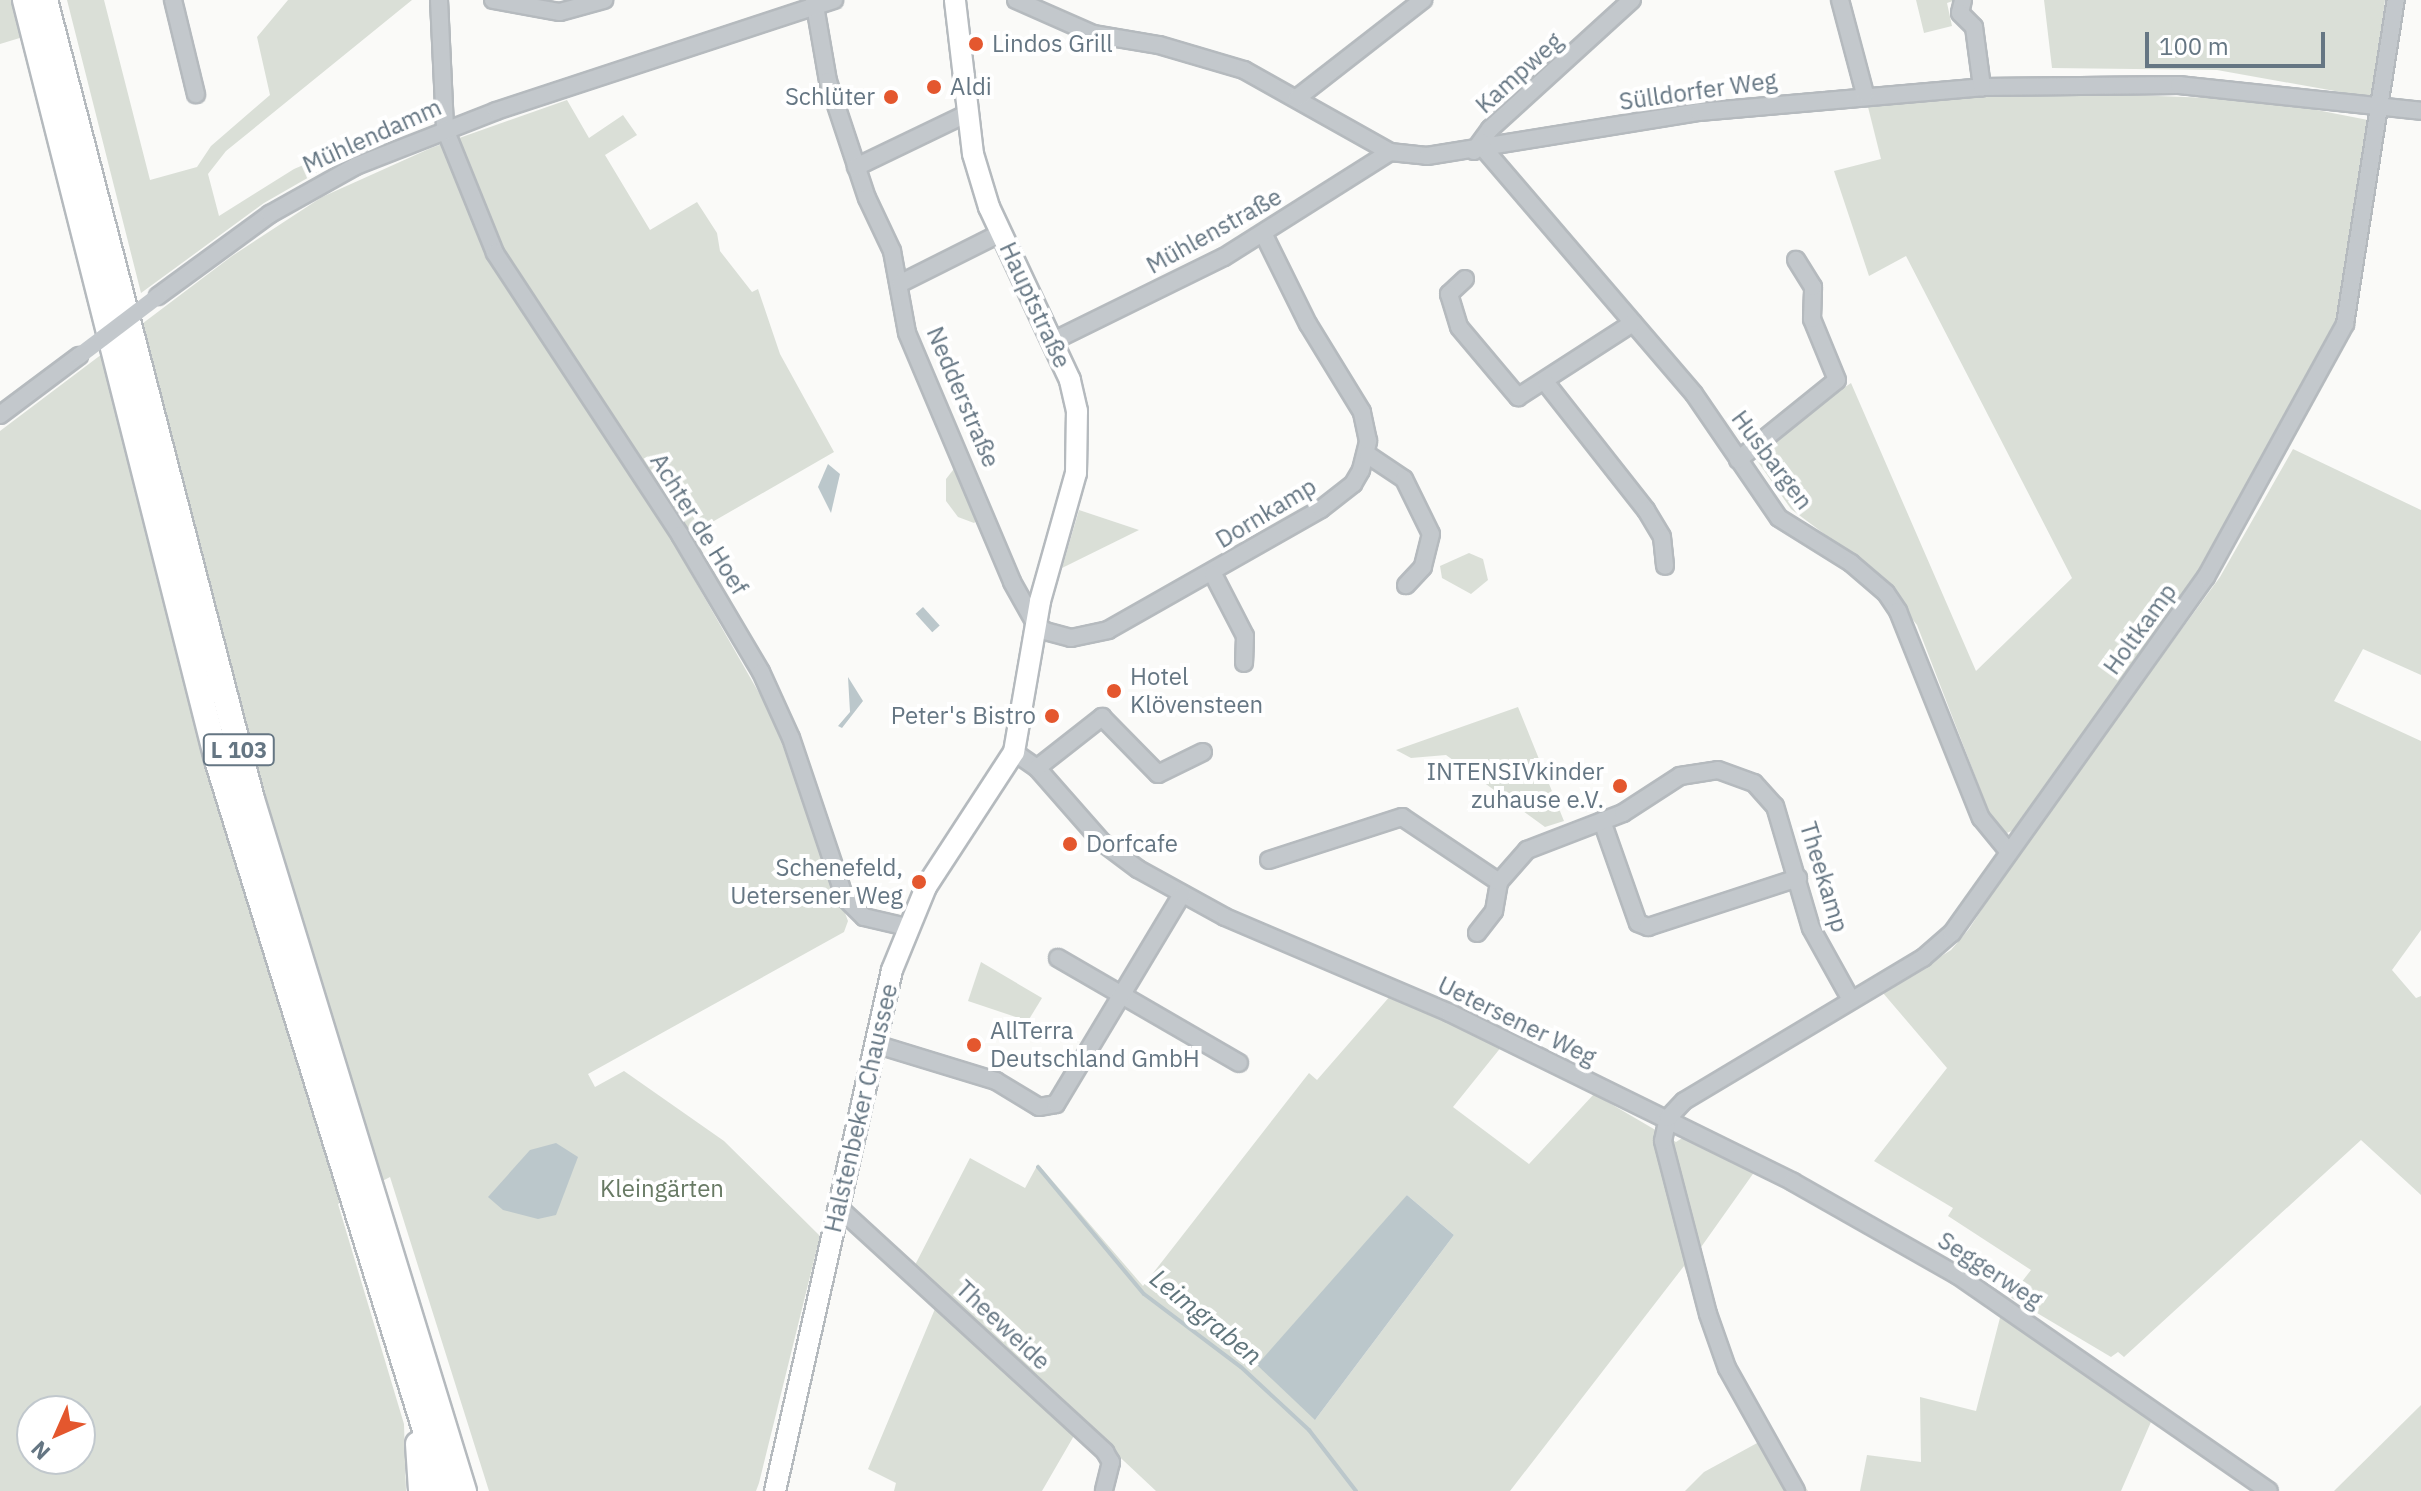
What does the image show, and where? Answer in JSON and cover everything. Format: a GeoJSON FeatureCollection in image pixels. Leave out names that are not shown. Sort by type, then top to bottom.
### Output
{"type":"FeatureCollection","features":[{"type":"Feature","properties":{"kind":"highway","name":"L 103"},"geometry":{"type":"LineString","coordinates":[[25,0],[217,760],[444,1491]]}},
{"type":"Feature","properties":{"kind":"highway","name":"L 103"},"geometry":{"type":"LineString","coordinates":[[45,0],[252,799],[464,1491]]}},
{"type":"Feature","properties":{"kind":"highway","name":"L 103"},"geometry":{"type":"LineString","coordinates":[[415,1401],[421,1491]]}},
{"type":"Feature","properties":{"kind":"main road","name":"Hauptstraße"},"geometry":{"type":"LineString","coordinates":[[955,0],[966,114],[980,180],[1001,233],[1055,340],[1077,411],[1079,444],[1035,623],[1014,752]]}},
{"type":"Feature","properties":{"kind":"main road","name":"Halstenbeker Chaussee"},"geometry":{"type":"LineString","coordinates":[[775,1491],[837,1206],[875,1044],[907,927],[935,872],[1014,752]]}},
{"type":"Feature","properties":{"kind":"street"},"geometry":{"type":"LineString","coordinates":[[173,0],[196,94]]}},
{"type":"Feature","properties":{"kind":"street","name":"Achter de Hoef"},"geometry":{"type":"LineString","coordinates":[[439,0],[445,129],[495,253],[680,535],[761,672],[791,738],[845,898],[864,917],[907,927]]}},
{"type":"Feature","properties":{"kind":"street"},"geometry":{"type":"LineString","coordinates":[[493,0],[560,12],[604,0]]}},
{"type":"Feature","properties":{"kind":"street","name":"Mühlendamm"},"geometry":{"type":"LineString","coordinates":[[0,415],[158,296],[316,186],[445,129],[816,3],[834,0]]}},
{"type":"Feature","properties":{"kind":"street","name":"Sülldorfer Weg"},"geometry":{"type":"LineString","coordinates":[[1016,0],[1093,34],[1159,45],[1244,70],[1390,152],[1427,156],[1480,150],[1699,112],[1865,94],[1982,87],[2179,85],[2421,111]]}},
{"type":"Feature","properties":{"kind":"street"},"geometry":{"type":"LineString","coordinates":[[1297,98],[1423,0]]}},
{"type":"Feature","properties":{"kind":"street","name":"Kampweg"},"geometry":{"type":"LineString","coordinates":[[1480,150],[1490,129],[1632,0]]}},
{"type":"Feature","properties":{"kind":"street"},"geometry":{"type":"LineString","coordinates":[[1840,0],[1865,94]]}},
{"type":"Feature","properties":{"kind":"street"},"geometry":{"type":"LineString","coordinates":[[1963,0],[1960,13],[1974,27],[1982,87]]}},
{"type":"Feature","properties":{"kind":"street","name":"Holtkamp"},"geometry":{"type":"LineString","coordinates":[[1668,1118],[1696,1093],[1938,946],[2206,577],[2345,324],[2396,0]]}},
{"type":"Feature","properties":{"kind":"street","name":"Nedderstraße"},"geometry":{"type":"LineString","coordinates":[[816,3],[828,81],[856,167],[901,283],[907,333],[1012,582],[1035,623]]}},
{"type":"Feature","properties":{"kind":"street"},"geometry":{"type":"LineString","coordinates":[[856,167],[966,114]]}},
{"type":"Feature","properties":{"kind":"street","name":"Husbargen"},"geometry":{"type":"LineString","coordinates":[[1480,150],[1694,394],[1779,518],[1870,577],[1892,602],[1981,818],[2008,851]]}},
{"type":"Feature","properties":{"kind":"street","name":"Mühlenstraße"},"geometry":{"type":"LineString","coordinates":[[1055,340],[1264,235],[1390,152]]}},
{"type":"Feature","properties":{"kind":"street"},"geometry":{"type":"LineString","coordinates":[[901,283],[1001,233]]}},
{"type":"Feature","properties":{"kind":"street"},"geometry":{"type":"LineString","coordinates":[[1264,235],[1308,324],[1354,395],[1366,426],[1368,455],[1404,479],[1431,534],[1423,567],[1406,585]]}},
{"type":"Feature","properties":{"kind":"street"},"geometry":{"type":"LineString","coordinates":[[1738,460],[1837,380],[1812,319],[1813,287],[1796,260]]}},
{"type":"Feature","properties":{"kind":"street"},"geometry":{"type":"LineString","coordinates":[[1465,279],[1449,294],[1459,327],[1511,393],[1518,397],[1546,383],[1633,323]]}},
{"type":"Feature","properties":{"kind":"street"},"geometry":{"type":"LineString","coordinates":[[1546,383],[1646,510],[1662,537],[1665,566]]}},
{"type":"Feature","properties":{"kind":"street","name":"Dornkamp"},"geometry":{"type":"LineString","coordinates":[[1035,623],[1059,636],[1083,638],[1213,574],[1229,559],[1340,497],[1368,455]]}},
{"type":"Feature","properties":{"kind":"street"},"geometry":{"type":"LineString","coordinates":[[1213,574],[1245,636],[1244,663]]}},
{"type":"Feature","properties":{"kind":"street"},"geometry":{"type":"LineString","coordinates":[[1037,768],[1102,717],[1158,774],[1203,752]]}},
{"type":"Feature","properties":{"kind":"street","name":"Uetersener Weg"},"geometry":{"type":"LineString","coordinates":[[1014,752],[1037,768],[1102,842],[1182,894],[1291,947],[1450,1013],[1640,1109],[1668,1118]]}},
{"type":"Feature","properties":{"kind":"street","name":"Theekamp"},"geometry":{"type":"LineString","coordinates":[[1477,933],[1494,911],[1499,882],[1527,850],[1602,821],[1680,776],[1699,771],[1738,775],[1775,806],[1817,942],[1851,1000]]}},
{"type":"Feature","properties":{"kind":"street"},"geometry":{"type":"LineString","coordinates":[[1269,860],[1402,817],[1499,882]]}},
{"type":"Feature","properties":{"kind":"street"},"geometry":{"type":"LineString","coordinates":[[1602,821],[1638,923],[1648,927],[1798,878]]}},
{"type":"Feature","properties":{"kind":"street"},"geometry":{"type":"LineString","coordinates":[[875,1044],[996,1081],[1030,1103],[1047,1107],[1063,1098],[1182,894]]}},
{"type":"Feature","properties":{"kind":"street"},"geometry":{"type":"LineString","coordinates":[[1058,958],[1239,1063]]}},
{"type":"Feature","properties":{"kind":"street"},"geometry":{"type":"LineString","coordinates":[[1668,1118],[1663,1141],[1708,1314],[1727,1368],[1796,1491]]}},
{"type":"Feature","properties":{"kind":"street","name":"Seggerweg"},"geometry":{"type":"LineString","coordinates":[[1668,1118],[1957,1275],[2269,1491]]}},
{"type":"Feature","properties":{"kind":"street","name":"Theeweide"},"geometry":{"type":"LineString","coordinates":[[837,1206],[1105,1452],[1111,1462],[1104,1491]]}},
{"type":"Feature","properties":{"kind":"green space"},"geometry":{"type":"Polygon","coordinates":[[[0,0],[14,0],[23,37],[0,44],[0,0]]]}},
{"type":"Feature","properties":{"kind":"green space"},"geometry":{"type":"Polygon","coordinates":[[[67,0],[104,0],[150,180],[197,167],[211,146],[270,95],[257,37],[288,0],[412,0],[226,151],[208,174],[219,216],[294,169],[433,110],[425,122],[351,153],[264,203],[141,293],[67,0]]]}},
{"type":"Feature","properties":{"kind":"green space"},"geometry":{"type":"Polygon","coordinates":[[[1916,0],[1956,0],[1947,3],[1952,26],[1924,33],[1916,0]]]}},
{"type":"Feature","properties":{"kind":"green space"},"geometry":{"type":"Polygon","coordinates":[[[2044,0],[2385,0],[2374,98],[2217,70],[2052,68],[2044,0]]]}},
{"type":"Feature","properties":{"kind":"green space"},"geometry":{"type":"Polygon","coordinates":[[[2050,92],[2265,100],[2368,120],[2338,323],[2197,572],[2014,830],[2007,833],[1994,825],[1917,625],[1875,572],[1791,509],[1751,452],[1851,383],[1976,671],[2072,578],[1906,256],[1869,276],[1834,171],[1881,159],[1866,99],[2050,92]]]}},
{"type":"Feature","properties":{"kind":"green space","name":"Kleingärten"},"geometry":{"type":"Polygon","coordinates":[[[567,100],[589,138],[623,115],[637,135],[605,155],[650,230],[697,202],[717,233],[720,251],[752,292],[758,289],[780,354],[834,452],[674,544],[771,714],[848,921],[844,932],[588,1074],[595,1087],[624,1071],[724,1141],[820,1236],[756,1491],[489,1491],[390,1177],[338,1204],[404,1424],[406,1491],[0,1491],[0,431],[232,256],[322,197],[431,148],[567,100]]]}},
{"type":"Feature","properties":{"kind":"green space"},"geometry":{"type":"Polygon","coordinates":[[[2293,449],[2421,510],[2421,675],[2363,649],[2334,701],[2421,741],[2421,930],[2392,970],[2416,998],[2421,996],[2421,1195],[2361,1140],[2124,1357],[2118,1352],[2111,1357],[2010,1297],[2031,1270],[1948,1216],[1953,1208],[1874,1161],[1947,1068],[1883,993],[1951,950],[1969,929],[2027,840],[2220,577],[2293,449]]]}},
{"type":"Feature","properties":{"kind":"green space"},"geometry":{"type":"Polygon","coordinates":[[[957,465],[979,519],[974,523],[958,517],[946,501],[946,479],[957,465]]]}},
{"type":"Feature","properties":{"kind":"green space"},"geometry":{"type":"Polygon","coordinates":[[[1079,510],[1139,530],[1062,568],[1079,510]]]}},
{"type":"Feature","properties":{"kind":"green space"},"geometry":{"type":"Polygon","coordinates":[[[1469,553],[1483,559],[1488,580],[1471,594],[1442,578],[1440,566],[1469,553]]]}},
{"type":"Feature","properties":{"kind":"green space"},"geometry":{"type":"Polygon","coordinates":[[[1518,707],[1564,821],[1545,827],[1446,755],[1411,758],[1396,750],[1518,707]]]}},
{"type":"Feature","properties":{"kind":"green space"},"geometry":{"type":"Polygon","coordinates":[[[981,962],[1042,998],[1028,1021],[968,1001],[981,962]]]}},
{"type":"Feature","properties":{"kind":"green space"},"geometry":{"type":"Polygon","coordinates":[[[1391,995],[1502,1046],[1453,1107],[1529,1164],[1594,1094],[1676,1142],[1687,1135],[1755,1171],[1699,1250],[1734,1364],[1765,1425],[1808,1491],[1685,1491],[1704,1472],[1759,1442],[1721,1370],[1684,1266],[1510,1491],[1156,1491],[915,1265],[970,1158],[1025,1188],[1038,1164],[1143,1286],[1309,1073],[1317,1080],[1391,995]],[[1407,1195],[1315,1420],[1454,1235],[1407,1195]]]}},
{"type":"Feature","properties":{"kind":"green space"},"geometry":{"type":"Polygon","coordinates":[[[937,1304],[1075,1434],[1042,1491],[894,1491],[896,1483],[868,1469],[937,1304]]]}},
{"type":"Feature","properties":{"kind":"green space"},"geometry":{"type":"Polygon","coordinates":[[[2002,1310],[2154,1415],[2121,1491],[1860,1491],[1867,1455],[1921,1462],[1920,1397],[1976,1411],[2002,1310]]]}},
{"type":"Feature","properties":{"kind":"green space"},"geometry":{"type":"Polygon","coordinates":[[[2421,1405],[2421,1491],[2334,1491],[2421,1405]]]}},
{"type":"Feature","properties":{"kind":"shaded area"},"geometry":{"type":"Polygon","coordinates":[[[828,464],[840,474],[831,513],[818,487],[828,464]]]}},
{"type":"Feature","properties":{"kind":"shaded area"},"geometry":{"type":"Polygon","coordinates":[[[923,607],[940,626],[932,632],[916,614],[923,607]]]}},
{"type":"Feature","properties":{"kind":"shaded area"},"geometry":{"type":"Polygon","coordinates":[[[848,677],[863,701],[842,728],[838,726],[850,712],[848,677]]]}},
{"type":"Feature","properties":{"kind":"shaded area"},"geometry":{"type":"Polygon","coordinates":[[[556,1143],[578,1157],[556,1215],[538,1219],[503,1210],[488,1197],[530,1150],[556,1143]]]}},
{"type":"Feature","properties":{"kind":"shaded area"},"geometry":{"type":"Polygon","coordinates":[[[1407,1195],[1454,1235],[1315,1420],[1257,1365],[1407,1195]]]}},
{"type":"Feature","properties":{"kind":"waterway","name":"Leimgraben"},"geometry":{"type":"LineString","coordinates":[[1038,1167],[1144,1294],[1241,1367],[1309,1430],[1356,1491]]}},
{"type":"Feature","properties":{"kind":"place","name":"Lindos Grill"},"geometry":{"type":"Point","coordinates":[976,44]}},
{"type":"Feature","properties":{"kind":"place","name":"Aldi"},"geometry":{"type":"Point","coordinates":[934,87]}},
{"type":"Feature","properties":{"kind":"place","name":"Schlüter"},"geometry":{"type":"Point","coordinates":[891,97]}},
{"type":"Feature","properties":{"kind":"place","name":"Hotel Klövensteen"},"geometry":{"type":"Point","coordinates":[1114,691]}},
{"type":"Feature","properties":{"kind":"place","name":"Peter's Bistro"},"geometry":{"type":"Point","coordinates":[1052,716]}},
{"type":"Feature","properties":{"kind":"place","name":"INTENSIVkinder zuhause e.V."},"geometry":{"type":"Point","coordinates":[1620,786]}},
{"type":"Feature","properties":{"kind":"place","name":"Dorfcafe"},"geometry":{"type":"Point","coordinates":[1070,844]}},
{"type":"Feature","properties":{"kind":"place","name":"Schenefeld, Uetersener Weg"},"geometry":{"type":"Point","coordinates":[919,882]}},
{"type":"Feature","properties":{"kind":"place","name":"AllTerra Deutschland GmbH"},"geometry":{"type":"Point","coordinates":[974,1045]}}]}
